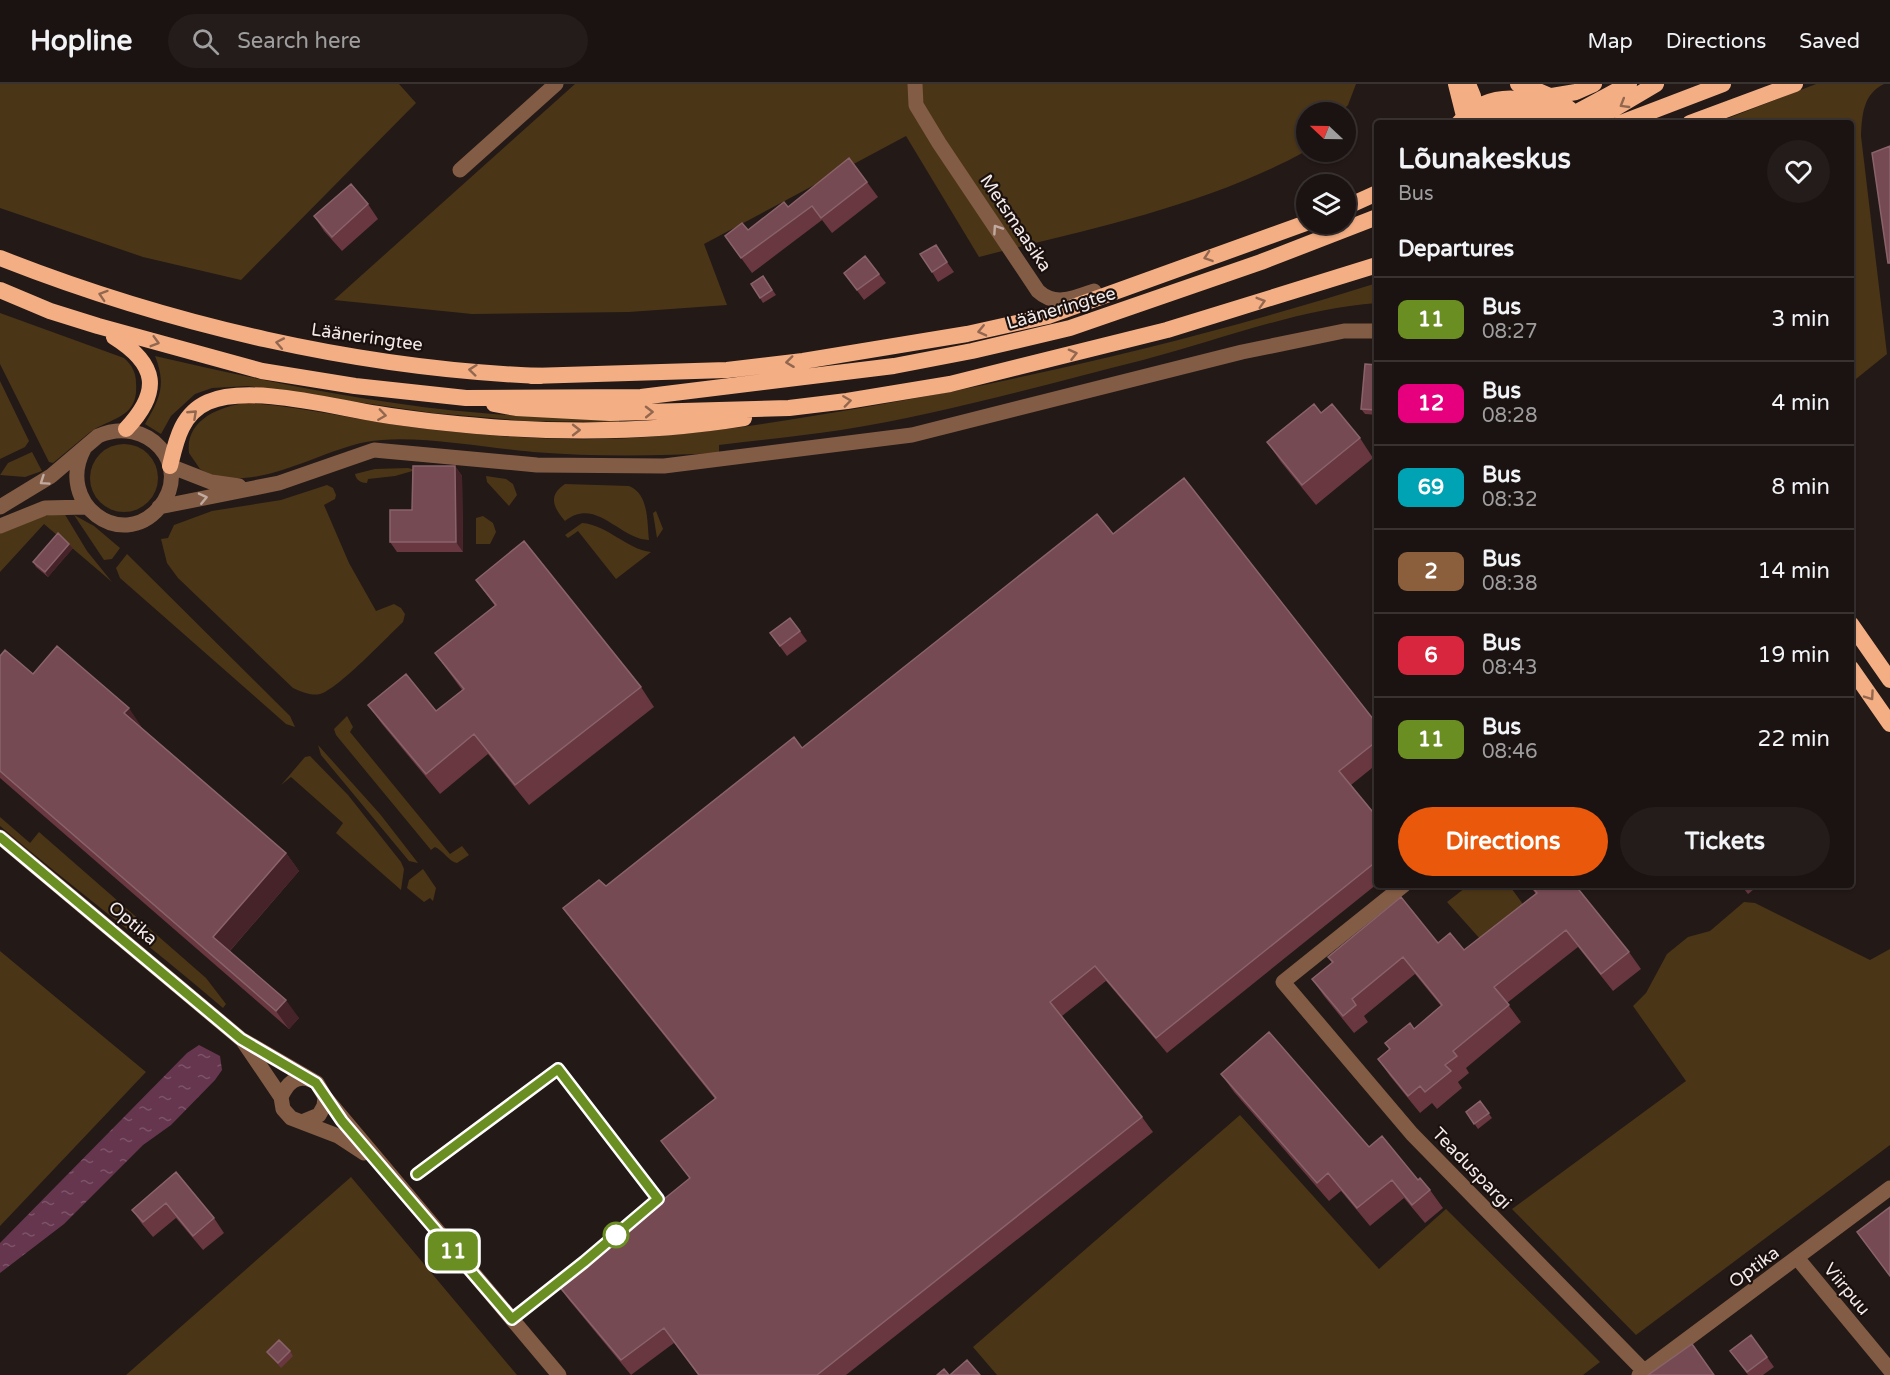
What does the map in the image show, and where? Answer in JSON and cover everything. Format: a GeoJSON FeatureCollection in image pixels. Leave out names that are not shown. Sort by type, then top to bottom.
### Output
{"type":"FeatureCollection","features":[{"type":"Feature","properties":{"kind":"highway"},"geometry":{"type":"LineString","coordinates":[[1456,84],[1470,119]]}},
{"type":"Feature","properties":{"kind":"highway"},"geometry":{"type":"LineString","coordinates":[[1468,84],[1470,119]]}},
{"type":"Feature","properties":{"kind":"highway"},"geometry":{"type":"LineString","coordinates":[[1493,84],[1517,91],[1552,96],[1576,92],[1594,84]]}},
{"type":"Feature","properties":{"kind":"highway"},"geometry":{"type":"LineString","coordinates":[[1572,119],[1629,84]]}},
{"type":"Feature","properties":{"kind":"highway"},"geometry":{"type":"LineString","coordinates":[[1595,120],[1656,84]]}},
{"type":"Feature","properties":{"kind":"highway"},"geometry":{"type":"LineString","coordinates":[[1629,120],[1723,84]]}},
{"type":"Feature","properties":{"kind":"highway"},"geometry":{"type":"LineString","coordinates":[[1698,120],[1795,84]]}},
{"type":"Feature","properties":{"kind":"highway"},"geometry":{"type":"LineString","coordinates":[[1470,119],[1494,99],[1517,91],[1572,119]]}},
{"type":"Feature","properties":{"kind":"highway"},"geometry":{"type":"LineString","coordinates":[[1552,96],[1572,119]]}},
{"type":"Feature","properties":{"kind":"highway"},"geometry":{"type":"LineString","coordinates":[[1470,119],[1515,112],[1540,120]]}},
{"type":"Feature","properties":{"kind":"highway"},"geometry":{"type":"LineString","coordinates":[[1356,202],[1374,194]]}},
{"type":"Feature","properties":{"kind":"highway","name":"Lääneringtee"},"geometry":{"type":"LineString","coordinates":[[0,290],[50,311],[98,326],[262,371],[355,386],[466,398],[641,397],[832,375],[972,351],[1070,328],[1374,218]]}},
{"type":"Feature","properties":{"kind":"highway"},"geometry":{"type":"LineString","coordinates":[[531,376],[727,370],[803,361],[967,334],[1048,316],[1296,227]]}},
{"type":"Feature","properties":{"kind":"highway"},"geometry":{"type":"LineString","coordinates":[[1289,293],[1374,254]]}},
{"type":"Feature","properties":{"kind":"highway","name":"Lääneringtee"},"geometry":{"type":"LineString","coordinates":[[0,258],[116,299],[199,324],[257,338],[406,363],[531,376],[742,384]]}},
{"type":"Feature","properties":{"kind":"highway"},"geometry":{"type":"LineString","coordinates":[[170,466],[178,435],[187,418],[208,402],[229,396],[269,397],[456,424],[563,430],[688,426],[961,381],[1167,330],[1374,265]]}},
{"type":"Feature","properties":{"kind":"highway"},"geometry":{"type":"LineString","coordinates":[[1289,293],[1374,275]]}},
{"type":"Feature","properties":{"kind":"highway"},"geometry":{"type":"LineString","coordinates":[[98,326],[132,348],[149,371],[148,397],[126,429]]}},
{"type":"Feature","properties":{"kind":"highway"},"geometry":{"type":"LineString","coordinates":[[466,398],[516,408],[589,412],[789,408]]}},
{"type":"Feature","properties":{"kind":"highway"},"geometry":{"type":"LineString","coordinates":[[1854,628],[1890,680]]}},
{"type":"Feature","properties":{"kind":"highway"},"geometry":{"type":"LineString","coordinates":[[1854,672],[1890,724]]}},
{"type":"Feature","properties":{"kind":"street"},"geometry":{"type":"LineString","coordinates":[[460,170],[556,84]]}},
{"type":"Feature","properties":{"kind":"street","name":"Metsmaasika"},"geometry":{"type":"LineString","coordinates":[[915,84],[916,105],[1038,291],[1046,298],[1057,301],[1138,282]]}},
{"type":"Feature","properties":{"kind":"street"},"geometry":{"type":"LineString","coordinates":[[84,449],[79,458],[76,478],[86,507],[102,519],[128,524],[141,520],[159,507],[248,487],[279,483],[374,450],[537,465],[664,466],[902,436],[1242,352],[1344,331],[1374,331]]}},
{"type":"Feature","properties":{"kind":"street"},"geometry":{"type":"LineString","coordinates":[[0,507],[51,476],[107,432],[126,429],[150,438],[159,446],[170,466],[170,483],[159,507]]}},
{"type":"Feature","properties":{"kind":"street"},"geometry":{"type":"LineString","coordinates":[[170,466],[211,482],[248,487]]}},
{"type":"Feature","properties":{"kind":"street"},"geometry":{"type":"LineString","coordinates":[[0,526],[45,508],[86,507]]}},
{"type":"Feature","properties":{"kind":"street","name":"Optika"},"geometry":{"type":"LineString","coordinates":[[0,837],[241,1039]]}},
{"type":"Feature","properties":{"kind":"street","name":"Teaduspargi"},"geometry":{"type":"LineString","coordinates":[[1400,888],[1283,982],[1412,1134],[1642,1373]]}},
{"type":"Feature","properties":{"kind":"street"},"geometry":{"type":"LineString","coordinates":[[241,1039],[316,1083],[325,1097],[559,1375]]}},
{"type":"Feature","properties":{"kind":"street"},"geometry":{"type":"LineString","coordinates":[[241,1039],[281,1096],[283,1109],[291,1118],[338,1136],[382,1164]]}},
{"type":"Feature","properties":{"kind":"street"},"geometry":{"type":"LineString","coordinates":[[281,1096],[286,1086],[295,1079],[306,1078],[316,1083]]}},
{"type":"Feature","properties":{"kind":"street"},"geometry":{"type":"LineString","coordinates":[[302,1122],[319,1115],[325,1097]]}},
{"type":"Feature","properties":{"kind":"street","name":"Optika"},"geometry":{"type":"LineString","coordinates":[[1642,1373],[1798,1259],[1890,1188]]}},
{"type":"Feature","properties":{"kind":"street","name":"Viirpuu"},"geometry":{"type":"LineString","coordinates":[[1798,1259],[1890,1370]]}},
{"type":"Feature","properties":{"kind":"shaded area"},"geometry":{"type":"Polygon","coordinates":[[[0,84],[399,84],[416,103],[241,280],[143,257],[0,208],[0,84]]]}},
{"type":"Feature","properties":{"kind":"shaded area"},"geometry":{"type":"Polygon","coordinates":[[[575,84],[1356,84],[1349,102],[1296,102],[1296,156],[1268,170],[1228,187],[1146,214],[979,257],[906,136],[704,244],[727,305],[629,312],[472,314],[334,300],[575,84]]]}},
{"type":"Feature","properties":{"kind":"shaded area"},"geometry":{"type":"Polygon","coordinates":[[[1816,84],[1884,84],[1877,88],[1868,99],[1863,113],[1861,136],[1887,354],[1854,381],[1854,120],[1724,120],[1816,84]]]}},
{"type":"Feature","properties":{"kind":"shaded area"},"geometry":{"type":"Polygon","coordinates":[[[1374,284],[1374,303],[1347,306],[1288,318],[1143,360],[955,407],[841,430],[719,445],[719,453],[580,455],[426,440],[384,440],[347,447],[261,476],[240,478],[219,477],[200,469],[189,453],[192,432],[198,424],[215,412],[245,403],[482,435],[602,439],[701,432],[866,407],[1059,369],[1187,338],[1374,284]]]}},
{"type":"Feature","properties":{"kind":"shaded area"},"geometry":{"type":"Polygon","coordinates":[[[0,313],[124,358],[133,369],[136,379],[136,395],[133,404],[122,416],[89,433],[53,463],[49,462],[0,364],[0,313]]]}},
{"type":"Feature","properties":{"kind":"shaded area"},"geometry":{"type":"Polygon","coordinates":[[[155,356],[277,383],[400,404],[499,414],[619,418],[619,422],[526,421],[433,413],[248,386],[212,388],[195,394],[171,416],[161,434],[145,424],[155,406],[160,390],[160,375],[155,356]]]}},
{"type":"Feature","properties":{"kind":"shaded area"},"geometry":{"type":"Polygon","coordinates":[[[0,381],[29,441],[25,447],[0,459],[0,381]]]}},
{"type":"Feature","properties":{"kind":"shaded area"},"geometry":{"type":"Polygon","coordinates":[[[117,444],[131,444],[143,449],[153,459],[158,478],[153,497],[143,507],[131,512],[117,512],[105,507],[95,497],[90,485],[90,471],[95,459],[105,449],[117,444]]]}},
{"type":"Feature","properties":{"kind":"shaded area"},"geometry":{"type":"Polygon","coordinates":[[[32,452],[42,471],[25,477],[0,475],[8,463],[32,452]]]}},
{"type":"Feature","properties":{"kind":"shaded area"},"geometry":{"type":"Polygon","coordinates":[[[408,468],[416,470],[395,476],[368,479],[367,483],[359,481],[355,474],[375,469],[408,468]]]}},
{"type":"Feature","properties":{"kind":"shaded area"},"geometry":{"type":"Polygon","coordinates":[[[486,476],[506,479],[513,484],[517,495],[509,506],[487,482],[486,476]]]}},
{"type":"Feature","properties":{"kind":"shaded area"},"geometry":{"type":"Polygon","coordinates":[[[565,484],[629,486],[636,490],[646,509],[649,540],[638,538],[587,513],[576,515],[565,521],[555,507],[554,498],[565,484]]]}},
{"type":"Feature","properties":{"kind":"shaded area"},"geometry":{"type":"Polygon","coordinates":[[[327,485],[333,488],[336,495],[335,499],[324,505],[349,563],[376,611],[394,604],[405,614],[403,622],[350,673],[328,690],[320,694],[313,694],[293,688],[178,578],[167,563],[161,539],[168,538],[174,525],[212,511],[281,500],[327,485]]]}},
{"type":"Feature","properties":{"kind":"shaded area"},"geometry":{"type":"Polygon","coordinates":[[[656,511],[663,529],[657,538],[653,513],[656,511]]]}},
{"type":"Feature","properties":{"kind":"shaded area"},"geometry":{"type":"Polygon","coordinates":[[[64,513],[87,551],[112,582],[44,524],[0,572],[0,533],[37,517],[64,513]]]}},
{"type":"Feature","properties":{"kind":"shaded area"},"geometry":{"type":"Polygon","coordinates":[[[74,515],[94,526],[120,548],[112,559],[104,560],[74,515]]]}},
{"type":"Feature","properties":{"kind":"shaded area"},"geometry":{"type":"Polygon","coordinates":[[[483,516],[493,523],[496,532],[490,544],[476,544],[476,518],[483,516]]]}},
{"type":"Feature","properties":{"kind":"shaded area"},"geometry":{"type":"Polygon","coordinates":[[[582,523],[600,528],[633,546],[651,552],[616,579],[578,531],[568,538],[565,535],[582,523]]]}},
{"type":"Feature","properties":{"kind":"shaded area"},"geometry":{"type":"Polygon","coordinates":[[[127,554],[290,716],[295,727],[286,724],[120,578],[116,568],[127,554]]]}},
{"type":"Feature","properties":{"kind":"shaded area"},"geometry":{"type":"Polygon","coordinates":[[[347,716],[353,727],[350,732],[450,854],[462,846],[469,855],[457,863],[435,847],[431,850],[336,735],[334,729],[347,716]]]}},
{"type":"Feature","properties":{"kind":"shaded area"},"geometry":{"type":"Polygon","coordinates":[[[318,745],[380,814],[418,863],[409,861],[321,755],[318,745]]]}},
{"type":"Feature","properties":{"kind":"shaded area"},"geometry":{"type":"Polygon","coordinates":[[[310,756],[348,795],[401,862],[404,869],[401,890],[336,833],[343,823],[291,777],[281,785],[305,757],[310,756]]]}},
{"type":"Feature","properties":{"kind":"shaded area"},"geometry":{"type":"Polygon","coordinates":[[[0,817],[30,843],[39,832],[206,978],[226,1004],[223,1008],[0,826],[0,817]]]}},
{"type":"Feature","properties":{"kind":"shaded area"},"geometry":{"type":"Polygon","coordinates":[[[423,869],[436,888],[433,901],[430,898],[424,902],[407,888],[409,880],[423,869]]]}},
{"type":"Feature","properties":{"kind":"shaded area"},"geometry":{"type":"Polygon","coordinates":[[[1465,888],[1511,888],[1525,907],[1481,940],[1447,902],[1465,888]]]}},
{"type":"Feature","properties":{"kind":"shaded area"},"geometry":{"type":"Polygon","coordinates":[[[1744,902],[1755,903],[1870,960],[1890,949],[1890,1145],[1636,1335],[1512,1209],[1686,1081],[1633,1006],[1646,993],[1667,954],[1688,937],[1710,931],[1744,902]]]}},
{"type":"Feature","properties":{"kind":"shaded area"},"geometry":{"type":"Polygon","coordinates":[[[0,951],[146,1072],[0,1226],[0,951]]]}},
{"type":"Feature","properties":{"kind":"shaded area"},"geometry":{"type":"Polygon","coordinates":[[[1240,1115],[1379,1269],[1446,1209],[1600,1362],[1583,1375],[997,1375],[973,1347],[1240,1115]]]}},
{"type":"Feature","properties":{"kind":"shaded area"},"geometry":{"type":"Polygon","coordinates":[[[351,1177],[517,1375],[126,1375],[351,1177]]]}},
{"type":"Feature","properties":{"kind":"water"},"geometry":{"type":"Polygon","coordinates":[[[199,1045],[220,1056],[222,1070],[215,1080],[171,1125],[143,1145],[64,1224],[0,1273],[0,1243],[187,1053],[199,1045]]]}},
{"type":"Feature","properties":{"kind":"building"},"geometry":{"type":"Polygon","coordinates":[[[1890,146],[1890,263],[1888,263],[1872,153],[1890,146]]]}},
{"type":"Feature","properties":{"kind":"building"},"geometry":{"type":"Polygon","coordinates":[[[849,158],[867,182],[821,218],[812,206],[741,258],[725,236],[742,223],[748,230],[784,202],[788,207],[849,158]]]}},
{"type":"Feature","properties":{"kind":"building"},"geometry":{"type":"Polygon","coordinates":[[[351,184],[368,204],[332,237],[314,216],[351,184]]]}},
{"type":"Feature","properties":{"kind":"building"},"geometry":{"type":"Polygon","coordinates":[[[936,245],[947,262],[932,272],[920,254],[936,245]]]}},
{"type":"Feature","properties":{"kind":"building"},"geometry":{"type":"Polygon","coordinates":[[[865,256],[879,274],[857,290],[844,273],[865,256]]]}},
{"type":"Feature","properties":{"kind":"building"},"geometry":{"type":"Polygon","coordinates":[[[763,276],[772,290],[760,298],[751,284],[763,276]]]}},
{"type":"Feature","properties":{"kind":"building"},"geometry":{"type":"Polygon","coordinates":[[[1365,364],[1374,365],[1374,410],[1361,409],[1365,364]]]}},
{"type":"Feature","properties":{"kind":"building"},"geometry":{"type":"Polygon","coordinates":[[[1314,404],[1321,413],[1332,404],[1360,438],[1302,485],[1267,442],[1314,404]]]}},
{"type":"Feature","properties":{"kind":"building"},"geometry":{"type":"Polygon","coordinates":[[[413,466],[455,466],[456,542],[390,542],[390,510],[412,510],[413,466]]]}},
{"type":"Feature","properties":{"kind":"building"},"geometry":{"type":"Polygon","coordinates":[[[1184,478],[1374,720],[1374,743],[1339,771],[1374,813],[1374,863],[1156,1038],[1095,966],[1050,1002],[1142,1117],[817,1375],[699,1375],[664,1328],[621,1360],[558,1285],[690,1178],[661,1141],[716,1098],[563,908],[599,880],[606,886],[794,737],[802,748],[1097,514],[1113,534],[1184,478]]]}},
{"type":"Feature","properties":{"kind":"building"},"geometry":{"type":"Polygon","coordinates":[[[58,533],[69,544],[45,572],[33,562],[58,533]]]}},
{"type":"Feature","properties":{"kind":"building"},"geometry":{"type":"Polygon","coordinates":[[[524,541],[641,687],[515,785],[474,734],[426,774],[368,705],[406,674],[436,711],[464,689],[435,653],[496,605],[476,580],[524,541]]]}},
{"type":"Feature","properties":{"kind":"building"},"geometry":{"type":"Polygon","coordinates":[[[790,618],[800,631],[780,646],[770,633],[790,618]]]}},
{"type":"Feature","properties":{"kind":"building"},"geometry":{"type":"Polygon","coordinates":[[[57,646],[129,708],[124,713],[286,853],[213,937],[286,1000],[276,1011],[0,771],[0,656],[5,650],[33,674],[57,646]]]}},
{"type":"Feature","properties":{"kind":"building"},"geometry":{"type":"Polygon","coordinates":[[[1533,888],[1577,888],[1629,952],[1601,974],[1566,930],[1494,987],[1509,1005],[1453,1051],[1457,1056],[1445,1065],[1451,1071],[1425,1092],[1420,1086],[1408,1096],[1378,1059],[1390,1049],[1385,1043],[1410,1023],[1414,1029],[1442,1005],[1403,957],[1352,999],[1356,1005],[1343,1016],[1312,979],[1333,962],[1328,957],[1401,897],[1438,943],[1450,933],[1464,950],[1537,893],[1533,888]]]}},
{"type":"Feature","properties":{"kind":"building"},"geometry":{"type":"Polygon","coordinates":[[[1269,1032],[1369,1147],[1382,1136],[1418,1180],[1420,1178],[1430,1190],[1412,1205],[1392,1180],[1357,1208],[1328,1173],[1317,1183],[1221,1074],[1269,1032]]]}},
{"type":"Feature","properties":{"kind":"building"},"geometry":{"type":"Polygon","coordinates":[[[1480,1101],[1489,1113],[1474,1124],[1466,1112],[1480,1101]]]}},
{"type":"Feature","properties":{"kind":"building"},"geometry":{"type":"Polygon","coordinates":[[[176,1172],[214,1218],[193,1236],[166,1203],[143,1222],[132,1210],[176,1172]]]}},
{"type":"Feature","properties":{"kind":"building"},"geometry":{"type":"Polygon","coordinates":[[[1890,1207],[1890,1276],[1857,1232],[1890,1207]]]}},
{"type":"Feature","properties":{"kind":"building"},"geometry":{"type":"Polygon","coordinates":[[[1751,1335],[1767,1357],[1747,1372],[1730,1351],[1751,1335]]]}},
{"type":"Feature","properties":{"kind":"building"},"geometry":{"type":"Polygon","coordinates":[[[279,1340],[290,1351],[278,1363],[267,1352],[279,1340]]]}},
{"type":"Feature","properties":{"kind":"building"},"geometry":{"type":"Polygon","coordinates":[[[1692,1344],[1714,1375],[1648,1375],[1692,1344]]]}},
{"type":"Feature","properties":{"kind":"building"},"geometry":{"type":"Polygon","coordinates":[[[967,1360],[980,1375],[950,1375],[967,1360]]]}},
{"type":"Feature","properties":{"kind":"building"},"geometry":{"type":"Polygon","coordinates":[[[944,1369],[949,1375],[937,1375],[944,1369]]]}},
{"type":"Feature","properties":{"kind":"bus line","name":"11"},"geometry":{"type":"LineString","coordinates":[[0,837],[241,1039],[316,1083],[342,1121],[382,1164],[474,1277],[512,1319],[658,1199],[558,1069],[417,1174]]}}]}
